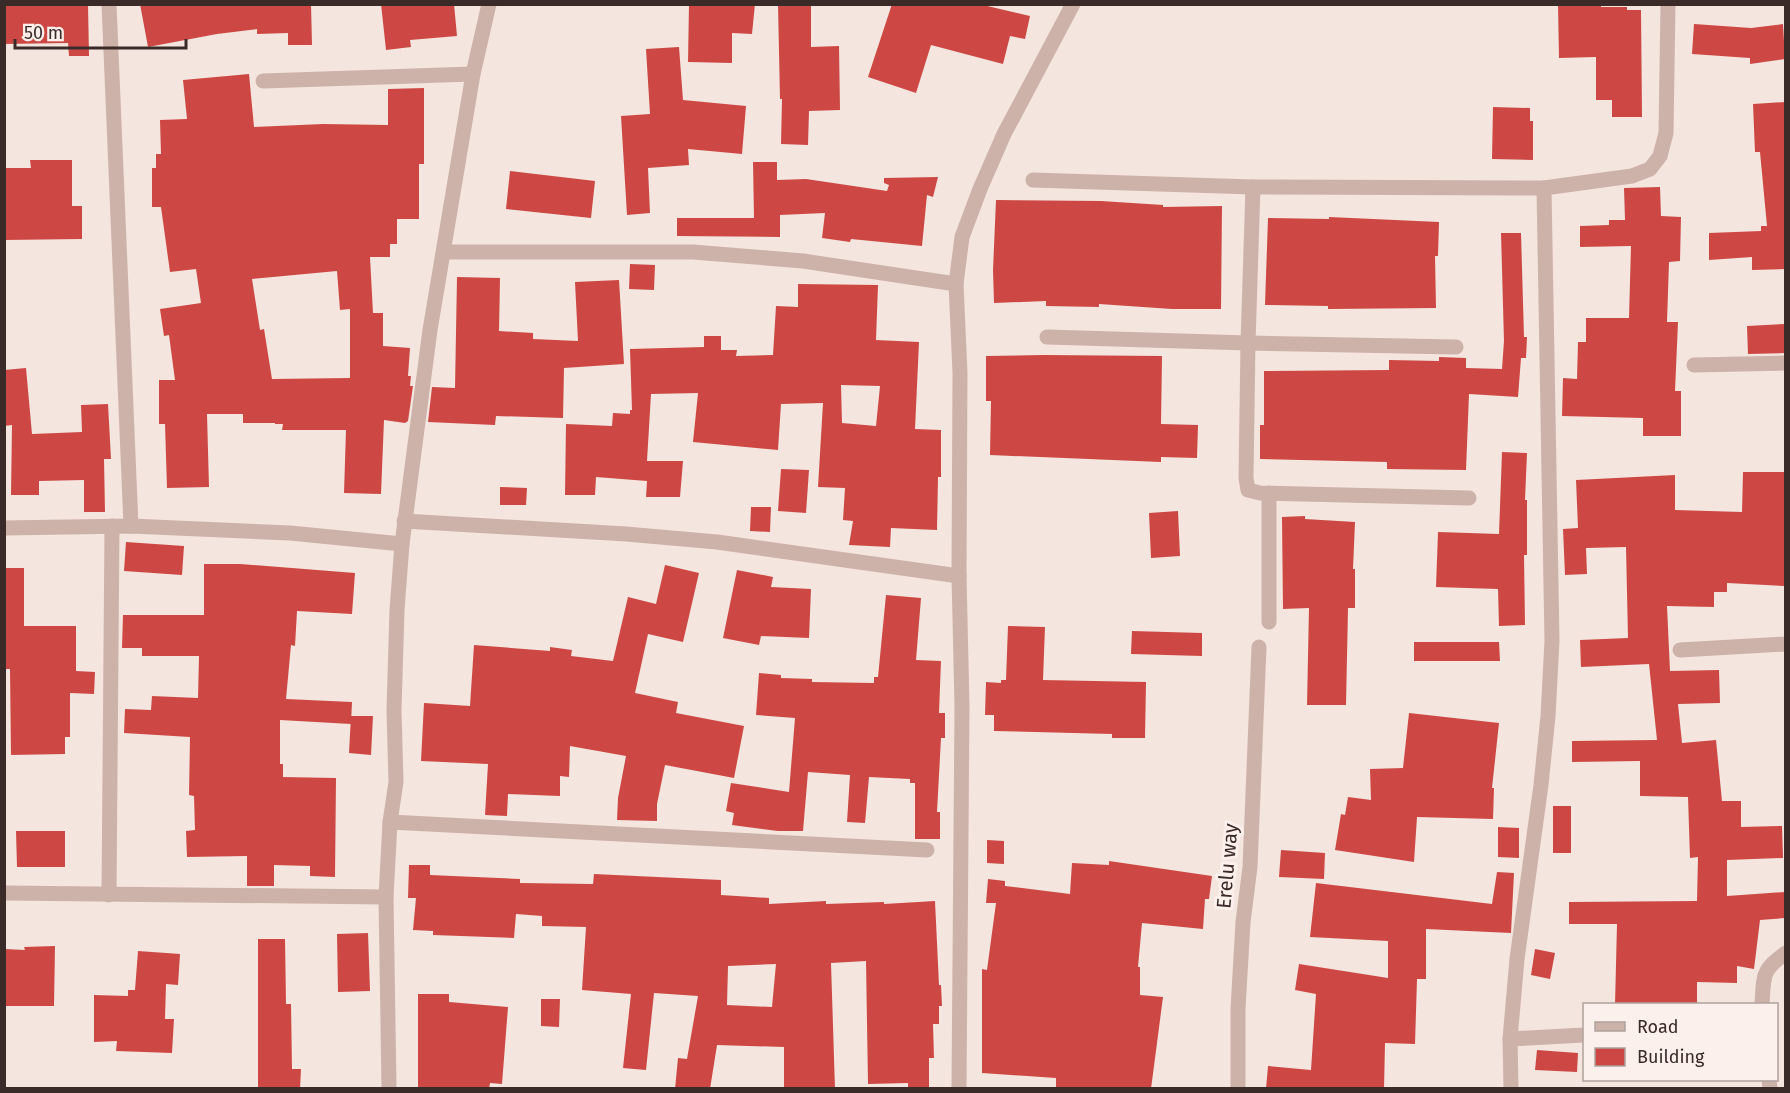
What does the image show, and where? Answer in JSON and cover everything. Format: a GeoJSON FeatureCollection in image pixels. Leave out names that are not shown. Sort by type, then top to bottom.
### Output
{"type":"FeatureCollection","features":[{"type":"Feature","properties":{"kind":"street"},"geometry":{"type":"LineString","coordinates":[[109,4],[130,526]]}},
{"type":"Feature","properties":{"kind":"street"},"geometry":{"type":"LineString","coordinates":[[389,1089],[386,897],[390,822],[396,783],[393,710],[397,610],[404,521],[430,330],[473,74],[489,4]]}},
{"type":"Feature","properties":{"kind":"street"},"geometry":{"type":"LineString","coordinates":[[959,1089],[962,706],[959,576],[961,447],[956,284],[962,237],[980,189],[1004,134],[1073,4]]}},
{"type":"Feature","properties":{"kind":"street"},"geometry":{"type":"LineString","coordinates":[[1033,180],[1253,187],[1544,188],[1632,176],[1650,169],[1660,156],[1666,133],[1668,4]]}},
{"type":"Feature","properties":{"kind":"street"},"geometry":{"type":"LineString","coordinates":[[263,81],[473,74]]}},
{"type":"Feature","properties":{"kind":"street"},"geometry":{"type":"LineString","coordinates":[[1253,187],[1248,343],[1246,478],[1248,490],[1269,493],[1470,498]]}},
{"type":"Feature","properties":{"kind":"street"},"geometry":{"type":"LineString","coordinates":[[1511,1089],[1510,1039],[1517,960],[1541,786],[1552,641],[1544,188]]}},
{"type":"Feature","properties":{"kind":"street"},"geometry":{"type":"LineString","coordinates":[[444,252],[693,252],[803,261],[956,284]]}},
{"type":"Feature","properties":{"kind":"street"},"geometry":{"type":"LineString","coordinates":[[1047,337],[1456,347]]}},
{"type":"Feature","properties":{"kind":"street"},"geometry":{"type":"LineString","coordinates":[[1694,365],[1785,363]]}},
{"type":"Feature","properties":{"kind":"street"},"geometry":{"type":"LineString","coordinates":[[1269,493],[1269,622]]}},
{"type":"Feature","properties":{"kind":"street"},"geometry":{"type":"LineString","coordinates":[[404,521],[626,534],[717,542],[959,576]]}},
{"type":"Feature","properties":{"kind":"street"},"geometry":{"type":"LineString","coordinates":[[109,895],[112,526]]}},
{"type":"Feature","properties":{"kind":"street"},"geometry":{"type":"LineString","coordinates":[[4,528],[130,526],[290,533],[402,544]]}},
{"type":"Feature","properties":{"kind":"street"},"geometry":{"type":"LineString","coordinates":[[1680,650],[1785,644]]}},
{"type":"Feature","properties":{"kind":"street","name":"Erelu way"},"geometry":{"type":"LineString","coordinates":[[1238,1089],[1239,999],[1244,922],[1251,867],[1259,647]]}},
{"type":"Feature","properties":{"kind":"street"},"geometry":{"type":"LineString","coordinates":[[390,822],[927,850]]}},
{"type":"Feature","properties":{"kind":"street"},"geometry":{"type":"LineString","coordinates":[[4,893],[386,897]]}},
{"type":"Feature","properties":{"kind":"street"},"geometry":{"type":"LineString","coordinates":[[1762,1003],[1766,971],[1785,953]]}},
{"type":"Feature","properties":{"kind":"street"},"geometry":{"type":"LineString","coordinates":[[1510,1039],[1583,1035]]}},
{"type":"Feature","properties":{"kind":"building"},"geometry":{"type":"Polygon","coordinates":[[[4,4],[88,4],[89,56],[69,56],[68,43],[4,44],[4,4]]]}},
{"type":"Feature","properties":{"kind":"building"},"geometry":{"type":"Polygon","coordinates":[[[140,4],[311,4],[312,45],[288,45],[288,33],[257,34],[257,29],[148,47],[140,4]]]}},
{"type":"Feature","properties":{"kind":"building"},"geometry":{"type":"Polygon","coordinates":[[[381,4],[454,4],[457,36],[410,40],[411,47],[386,50],[381,4]]]}},
{"type":"Feature","properties":{"kind":"building"},"geometry":{"type":"Polygon","coordinates":[[[689,4],[755,4],[752,34],[732,33],[732,63],[688,62],[689,4]]]}},
{"type":"Feature","properties":{"kind":"building"},"geometry":{"type":"Polygon","coordinates":[[[778,4],[811,4],[811,47],[839,46],[840,110],[809,111],[808,145],[781,144],[782,99],[780,99],[778,4]]]}},
{"type":"Feature","properties":{"kind":"building"},"geometry":{"type":"Polygon","coordinates":[[[892,4],[979,4],[1030,16],[1025,39],[1010,36],[1003,64],[931,45],[916,93],[868,77],[892,4]]]}},
{"type":"Feature","properties":{"kind":"building"},"geometry":{"type":"Polygon","coordinates":[[[1558,4],[1601,4],[1601,7],[1627,7],[1627,10],[1641,10],[1642,117],[1612,117],[1612,100],[1596,100],[1596,57],[1559,58],[1558,4]]]}},
{"type":"Feature","properties":{"kind":"building"},"geometry":{"type":"Polygon","coordinates":[[[1694,24],[1751,28],[1783,24],[1785,59],[1750,64],[1750,58],[1692,54],[1694,24]]]}},
{"type":"Feature","properties":{"kind":"building"},"geometry":{"type":"Polygon","coordinates":[[[679,47],[683,100],[746,106],[742,154],[688,149],[689,165],[648,168],[650,213],[627,215],[621,116],[650,114],[646,49],[679,47]]]}},
{"type":"Feature","properties":{"kind":"building"},"geometry":{"type":"Polygon","coordinates":[[[249,74],[254,127],[323,124],[388,125],[388,89],[424,88],[424,164],[419,164],[419,219],[397,219],[397,244],[390,244],[390,257],[370,257],[373,313],[383,313],[383,346],[410,348],[408,376],[411,376],[410,386],[413,386],[408,421],[405,423],[384,420],[381,494],[344,493],[346,430],[282,430],[283,424],[243,423],[243,414],[207,414],[209,487],[167,488],[165,424],[159,424],[159,380],[175,380],[169,335],[164,336],[160,309],[201,303],[196,269],[170,272],[161,207],[152,207],[152,168],[156,168],[156,154],[161,154],[160,120],[187,119],[183,80],[249,74]],[[337,271],[252,279],[260,330],[264,329],[272,379],[350,378],[350,309],[340,310],[337,271]]]}},
{"type":"Feature","properties":{"kind":"building"},"geometry":{"type":"Polygon","coordinates":[[[1785,102],[1785,269],[1752,270],[1752,257],[1709,260],[1709,233],[1761,231],[1761,226],[1767,226],[1760,152],[1755,152],[1753,104],[1785,102]]]}},
{"type":"Feature","properties":{"kind":"building"},"geometry":{"type":"Polygon","coordinates":[[[1493,107],[1530,108],[1530,121],[1533,121],[1533,160],[1492,159],[1493,107]]]}},
{"type":"Feature","properties":{"kind":"building"},"geometry":{"type":"Polygon","coordinates":[[[30,160],[72,160],[72,206],[82,206],[82,239],[4,240],[4,168],[31,168],[30,160]]]}},
{"type":"Feature","properties":{"kind":"building"},"geometry":{"type":"Polygon","coordinates":[[[753,162],[777,162],[777,180],[806,179],[887,191],[889,185],[884,183],[884,178],[938,177],[933,197],[927,195],[922,246],[822,238],[825,213],[780,215],[780,237],[677,236],[677,218],[754,218],[753,162]]]}},
{"type":"Feature","properties":{"kind":"building"},"geometry":{"type":"Polygon","coordinates":[[[510,171],[595,181],[591,218],[506,209],[510,171]]]}},
{"type":"Feature","properties":{"kind":"building"},"geometry":{"type":"Polygon","coordinates":[[[1660,187],[1661,216],[1681,217],[1680,261],[1669,262],[1667,322],[1678,322],[1675,391],[1681,391],[1681,436],[1643,436],[1643,418],[1562,416],[1563,378],[1577,379],[1578,342],[1586,342],[1586,318],[1629,318],[1631,246],[1580,247],[1580,226],[1609,225],[1609,220],[1625,220],[1624,188],[1660,187]]]}},
{"type":"Feature","properties":{"kind":"building"},"geometry":{"type":"Polygon","coordinates":[[[996,200],[1101,201],[1163,205],[1163,207],[1222,206],[1221,309],[1172,309],[1099,304],[1099,307],[1046,306],[1046,301],[994,303],[996,200]]]}},
{"type":"Feature","properties":{"kind":"building"},"geometry":{"type":"Polygon","coordinates":[[[1329,217],[1439,222],[1438,256],[1435,256],[1436,308],[1328,309],[1328,306],[1265,305],[1268,218],[1329,219],[1329,217]]]}},
{"type":"Feature","properties":{"kind":"building"},"geometry":{"type":"Polygon","coordinates":[[[1501,233],[1521,233],[1524,337],[1527,337],[1526,358],[1521,358],[1518,397],[1469,394],[1466,470],[1387,469],[1387,462],[1260,459],[1260,425],[1264,425],[1264,371],[1389,370],[1389,360],[1439,361],[1439,357],[1466,358],[1466,368],[1502,369],[1504,341],[1501,233]]]}},
{"type":"Feature","properties":{"kind":"building"},"geometry":{"type":"Polygon","coordinates":[[[630,264],[655,265],[654,290],[629,289],[630,264]]]}},
{"type":"Feature","properties":{"kind":"building"},"geometry":{"type":"Polygon","coordinates":[[[457,277],[500,278],[499,331],[533,333],[533,339],[578,341],[575,282],[619,280],[624,364],[564,368],[563,418],[496,416],[495,425],[428,422],[432,387],[455,388],[457,277]]]}},
{"type":"Feature","properties":{"kind":"building"},"geometry":{"type":"Polygon","coordinates":[[[798,284],[878,285],[876,340],[919,342],[915,429],[941,430],[941,477],[938,477],[937,530],[891,528],[890,547],[849,545],[853,521],[843,520],[845,488],[818,487],[823,403],[781,404],[778,450],[693,442],[698,393],[651,394],[647,461],[683,461],[680,497],[646,497],[647,481],[596,477],[595,495],[565,495],[566,424],[612,426],[613,413],[630,414],[632,410],[630,349],[704,347],[704,336],[721,336],[721,350],[737,350],[736,356],[773,355],[776,306],[798,307],[798,284]],[[841,385],[842,423],[876,426],[880,386],[841,385]]]}},
{"type":"Feature","properties":{"kind":"building"},"geometry":{"type":"Polygon","coordinates":[[[1785,324],[1785,353],[1748,354],[1747,326],[1785,324]]]}},
{"type":"Feature","properties":{"kind":"building"},"geometry":{"type":"Polygon","coordinates":[[[986,356],[1162,356],[1161,424],[1198,425],[1197,458],[1161,457],[1161,462],[990,455],[991,401],[986,401],[986,356]]]}},
{"type":"Feature","properties":{"kind":"building"},"geometry":{"type":"Polygon","coordinates":[[[26,368],[32,434],[82,432],[81,405],[108,404],[111,459],[104,459],[105,512],[84,512],[84,480],[39,481],[39,495],[11,495],[12,425],[4,426],[4,370],[26,368]]]}},
{"type":"Feature","properties":{"kind":"building"},"geometry":{"type":"Polygon","coordinates":[[[1502,452],[1527,453],[1525,500],[1527,500],[1527,555],[1524,555],[1525,625],[1499,626],[1498,589],[1436,587],[1438,532],[1499,534],[1502,452]]]}},
{"type":"Feature","properties":{"kind":"building"},"geometry":{"type":"Polygon","coordinates":[[[781,469],[809,470],[806,513],[778,511],[781,469]]]}},
{"type":"Feature","properties":{"kind":"building"},"geometry":{"type":"Polygon","coordinates":[[[1743,472],[1785,472],[1785,586],[1727,583],[1727,592],[1714,592],[1714,607],[1667,606],[1670,671],[1719,670],[1720,703],[1678,704],[1682,743],[1716,740],[1722,801],[1741,801],[1741,827],[1782,826],[1783,858],[1727,860],[1727,896],[1785,892],[1785,918],[1760,920],[1754,969],[1737,966],[1737,983],[1697,982],[1697,1003],[1615,1003],[1617,924],[1569,924],[1569,902],[1697,901],[1698,857],[1690,858],[1688,797],[1640,796],[1640,761],[1572,762],[1572,741],[1657,740],[1649,664],[1581,667],[1580,640],[1628,638],[1626,547],[1586,548],[1587,574],[1565,575],[1563,529],[1578,528],[1576,480],[1675,475],[1675,510],[1742,512],[1743,472]]]}},
{"type":"Feature","properties":{"kind":"building"},"geometry":{"type":"Polygon","coordinates":[[[500,487],[527,488],[526,505],[500,505],[500,487]]]}},
{"type":"Feature","properties":{"kind":"building"},"geometry":{"type":"Polygon","coordinates":[[[751,507],[771,507],[770,532],[750,531],[751,507]]]}},
{"type":"Feature","properties":{"kind":"building"},"geometry":{"type":"Polygon","coordinates":[[[1178,511],[1180,556],[1151,558],[1149,513],[1178,511]]]}},
{"type":"Feature","properties":{"kind":"building"},"geometry":{"type":"Polygon","coordinates":[[[1305,516],[1305,519],[1355,522],[1353,569],[1355,569],[1355,608],[1348,608],[1346,705],[1307,705],[1309,608],[1283,609],[1282,517],[1305,516]]]}},
{"type":"Feature","properties":{"kind":"building"},"geometry":{"type":"Polygon","coordinates":[[[126,542],[184,546],[182,575],[124,571],[126,542]]]}},
{"type":"Feature","properties":{"kind":"building"},"geometry":{"type":"Polygon","coordinates":[[[204,564],[240,564],[355,573],[352,614],[297,611],[295,646],[291,645],[286,699],[352,702],[351,724],[280,720],[280,764],[283,764],[283,777],[336,778],[335,877],[310,876],[310,866],[274,865],[274,886],[247,886],[247,856],[187,857],[186,831],[195,830],[194,796],[189,795],[190,737],[124,733],[125,709],[151,710],[152,696],[198,698],[199,656],[142,656],[142,648],[122,648],[123,615],[204,615],[204,564]]]}},
{"type":"Feature","properties":{"kind":"building"},"geometry":{"type":"Polygon","coordinates":[[[665,565],[699,573],[683,642],[648,634],[635,693],[678,702],[676,713],[744,726],[734,778],[665,765],[657,804],[657,821],[617,820],[618,798],[626,756],[570,746],[569,777],[560,776],[560,796],[508,794],[507,816],[485,815],[488,764],[421,761],[424,703],[470,706],[474,645],[550,651],[550,647],[572,650],[571,656],[613,661],[628,597],[656,604],[665,565]]]}},
{"type":"Feature","properties":{"kind":"building"},"geometry":{"type":"Polygon","coordinates":[[[4,568],[24,568],[24,626],[76,626],[76,671],[95,672],[94,694],[70,693],[70,737],[65,737],[65,754],[11,755],[10,669],[4,669],[4,568]]]}},
{"type":"Feature","properties":{"kind":"building"},"geometry":{"type":"Polygon","coordinates":[[[737,570],[773,577],[771,587],[811,589],[809,638],[761,636],[759,645],[723,638],[737,570]]]}},
{"type":"Feature","properties":{"kind":"building"},"geometry":{"type":"Polygon","coordinates":[[[886,595],[921,598],[916,660],[941,661],[939,713],[945,713],[945,738],[941,738],[937,812],[940,812],[940,839],[915,839],[915,783],[910,783],[910,779],[869,777],[865,823],[847,822],[850,775],[808,772],[803,831],[778,831],[732,825],[734,813],[726,811],[731,783],[789,792],[795,718],[756,715],[759,673],[781,675],[781,678],[812,679],[812,682],[874,683],[874,677],[878,677],[886,595]]]}},
{"type":"Feature","properties":{"kind":"building"},"geometry":{"type":"Polygon","coordinates":[[[1008,626],[1045,627],[1043,680],[1146,682],[1145,738],[1112,738],[1112,734],[994,731],[994,715],[985,715],[986,682],[1001,683],[1001,680],[1006,680],[1008,626]]]}},
{"type":"Feature","properties":{"kind":"building"},"geometry":{"type":"Polygon","coordinates":[[[1132,631],[1202,633],[1202,656],[1131,654],[1132,631]]]}},
{"type":"Feature","properties":{"kind":"building"},"geometry":{"type":"Polygon","coordinates":[[[1414,642],[1499,642],[1500,661],[1414,661],[1414,642]]]}},
{"type":"Feature","properties":{"kind":"building"},"geometry":{"type":"Polygon","coordinates":[[[1409,713],[1499,723],[1492,788],[1494,788],[1493,819],[1417,817],[1414,862],[1335,850],[1341,814],[1345,815],[1348,797],[1371,800],[1370,769],[1403,768],[1409,713]]]}},
{"type":"Feature","properties":{"kind":"building"},"geometry":{"type":"Polygon","coordinates":[[[351,716],[373,716],[371,755],[349,753],[351,716]]]}},
{"type":"Feature","properties":{"kind":"building"},"geometry":{"type":"Polygon","coordinates":[[[1553,806],[1571,806],[1571,853],[1553,853],[1553,806]]]}},
{"type":"Feature","properties":{"kind":"building"},"geometry":{"type":"Polygon","coordinates":[[[1498,827],[1519,828],[1519,858],[1498,857],[1498,827]]]}},
{"type":"Feature","properties":{"kind":"building"},"geometry":{"type":"Polygon","coordinates":[[[16,831],[65,831],[65,867],[17,867],[16,831]]]}},
{"type":"Feature","properties":{"kind":"building"},"geometry":{"type":"Polygon","coordinates":[[[987,840],[1004,841],[1004,864],[987,863],[987,840]]]}},
{"type":"Feature","properties":{"kind":"building"},"geometry":{"type":"Polygon","coordinates":[[[1281,850],[1325,853],[1324,879],[1279,877],[1281,850]]]}},
{"type":"Feature","properties":{"kind":"building"},"geometry":{"type":"Polygon","coordinates":[[[1109,861],[1212,876],[1209,899],[1205,899],[1203,929],[1142,923],[1138,967],[1140,967],[1140,995],[1163,997],[1151,1089],[1056,1089],[1056,1078],[982,1073],[982,969],[987,970],[996,903],[986,903],[988,879],[1005,881],[1005,886],[1070,894],[1072,863],[1109,865],[1109,861]]]}},
{"type":"Feature","properties":{"kind":"building"},"geometry":{"type":"Polygon","coordinates":[[[409,865],[430,865],[430,875],[520,879],[520,883],[593,884],[594,874],[721,880],[721,895],[769,898],[769,904],[826,901],[826,904],[884,902],[884,904],[935,901],[942,1006],[939,1006],[939,1024],[933,1024],[934,1058],[929,1058],[929,1088],[908,1088],[908,1083],[868,1084],[866,961],[831,963],[835,1089],[784,1089],[784,1047],[717,1045],[710,1089],[675,1089],[678,1058],[687,1059],[698,996],[654,993],[646,1070],[623,1068],[631,994],[582,990],[586,927],[542,926],[542,916],[516,914],[514,938],[433,935],[433,931],[413,930],[416,898],[408,898],[409,865]],[[776,964],[728,966],[727,1005],[772,1007],[776,964]]]}},
{"type":"Feature","properties":{"kind":"building"},"geometry":{"type":"Polygon","coordinates":[[[1497,872],[1514,873],[1511,933],[1426,929],[1426,979],[1417,979],[1415,1044],[1385,1043],[1384,1089],[1266,1089],[1268,1066],[1311,1070],[1316,994],[1295,990],[1299,964],[1388,978],[1388,941],[1310,937],[1316,883],[1492,904],[1497,872]]]}},
{"type":"Feature","properties":{"kind":"building"},"geometry":{"type":"Polygon","coordinates":[[[368,933],[370,991],[338,992],[337,934],[368,933]]]}},
{"type":"Feature","properties":{"kind":"building"},"geometry":{"type":"Polygon","coordinates":[[[258,939],[285,939],[286,1004],[291,1004],[292,1069],[301,1069],[300,1089],[258,1089],[258,939]]]}},
{"type":"Feature","properties":{"kind":"building"},"geometry":{"type":"Polygon","coordinates":[[[55,946],[54,1006],[5,1006],[5,949],[25,950],[24,947],[55,946]]]}},
{"type":"Feature","properties":{"kind":"building"},"geometry":{"type":"Polygon","coordinates":[[[1535,949],[1555,953],[1550,979],[1531,975],[1535,949]]]}},
{"type":"Feature","properties":{"kind":"building"},"geometry":{"type":"Polygon","coordinates":[[[138,951],[180,954],[178,985],[166,984],[165,1019],[174,1019],[172,1053],[116,1051],[117,1041],[94,1042],[94,995],[128,996],[128,990],[135,990],[138,951]]]}},
{"type":"Feature","properties":{"kind":"building"},"geometry":{"type":"Polygon","coordinates":[[[418,994],[449,994],[449,1002],[508,1007],[502,1084],[490,1083],[489,1089],[418,1089],[418,994]]]}},
{"type":"Feature","properties":{"kind":"building"},"geometry":{"type":"Polygon","coordinates":[[[541,999],[560,999],[559,1027],[541,1026],[541,999]]]}},
{"type":"Feature","properties":{"kind":"building"},"geometry":{"type":"Polygon","coordinates":[[[1537,1050],[1578,1053],[1577,1072],[1535,1070],[1537,1050]]]}}]}
